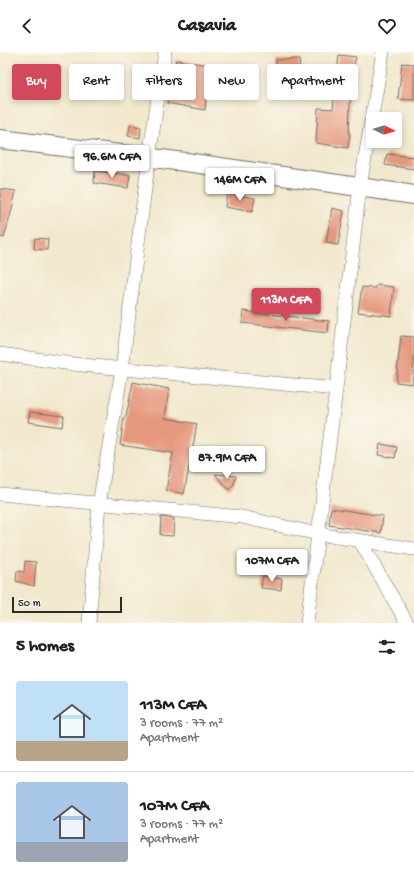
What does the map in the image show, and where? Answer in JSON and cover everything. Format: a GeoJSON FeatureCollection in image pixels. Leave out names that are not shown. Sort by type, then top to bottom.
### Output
{"type":"FeatureCollection","features":[{"type":"Feature","properties":{"kind":"main road"},"geometry":{"type":"LineString","coordinates":[[0,139],[414,195]]}},
{"type":"Feature","properties":{"kind":"street"},"geometry":{"type":"LineString","coordinates":[[89,623],[99,504],[122,368],[149,158],[166,52]]}},
{"type":"Feature","properties":{"kind":"street"},"geometry":{"type":"LineString","coordinates":[[307,623],[360,188],[383,52]]}},
{"type":"Feature","properties":{"kind":"street"},"geometry":{"type":"LineString","coordinates":[[0,354],[72,364],[336,389]]}},
{"type":"Feature","properties":{"kind":"street"},"geometry":{"type":"LineString","coordinates":[[0,494],[242,517],[318,534],[414,550]]}},
{"type":"Feature","properties":{"kind":"street"},"geometry":{"type":"LineString","coordinates":[[360,541],[407,623]]}},
{"type":"Feature","properties":{"kind":"building"},"geometry":{"type":"Polygon","coordinates":[[[339,55],[356,57],[354,64],[338,64],[339,55]]]}},
{"type":"Feature","properties":{"kind":"building"},"geometry":{"type":"Polygon","coordinates":[[[299,59],[300,64],[276,64],[276,60],[299,59]]]}},
{"type":"Feature","properties":{"kind":"building"},"geometry":{"type":"Polygon","coordinates":[[[176,60],[204,64],[205,110],[167,103],[168,100],[196,100],[196,64],[175,64],[176,60]]]}},
{"type":"Feature","properties":{"kind":"building"},"geometry":{"type":"Polygon","coordinates":[[[402,63],[414,64],[414,100],[398,99],[402,63]]]}},
{"type":"Feature","properties":{"kind":"building"},"geometry":{"type":"Polygon","coordinates":[[[334,100],[350,100],[350,134],[348,148],[316,143],[318,108],[333,109],[334,100]]]}},
{"type":"Feature","properties":{"kind":"building"},"geometry":{"type":"Polygon","coordinates":[[[130,125],[141,127],[140,138],[128,136],[130,125]]]}},
{"type":"Feature","properties":{"kind":"building"},"geometry":{"type":"Polygon","coordinates":[[[387,154],[414,157],[414,169],[385,165],[387,154]]]}},
{"type":"Feature","properties":{"kind":"building"},"geometry":{"type":"Polygon","coordinates":[[[95,171],[130,175],[128,188],[94,183],[95,171]]]}},
{"type":"Feature","properties":{"kind":"building"},"geometry":{"type":"Polygon","coordinates":[[[0,189],[16,191],[4,238],[0,237],[0,189]]]}},
{"type":"Feature","properties":{"kind":"building"},"geometry":{"type":"Polygon","coordinates":[[[227,193],[255,198],[252,212],[225,207],[227,193]]]}},
{"type":"Feature","properties":{"kind":"building"},"geometry":{"type":"Polygon","coordinates":[[[332,208],[344,211],[338,245],[326,243],[332,208]]]}},
{"type":"Feature","properties":{"kind":"building"},"geometry":{"type":"Polygon","coordinates":[[[35,238],[48,239],[47,250],[34,249],[35,238]]]}},
{"type":"Feature","properties":{"kind":"building"},"geometry":{"type":"Polygon","coordinates":[[[377,285],[394,287],[391,316],[358,312],[362,287],[376,288],[377,285]]]}},
{"type":"Feature","properties":{"kind":"building"},"geometry":{"type":"Polygon","coordinates":[[[243,311],[329,321],[328,333],[242,323],[243,311]]]}},
{"type":"Feature","properties":{"kind":"building"},"geometry":{"type":"Polygon","coordinates":[[[401,336],[414,337],[412,384],[396,382],[401,336]]]}},
{"type":"Feature","properties":{"kind":"building"},"geometry":{"type":"Polygon","coordinates":[[[133,382],[169,389],[165,418],[197,424],[184,494],[166,490],[173,453],[120,445],[124,417],[126,417],[133,382]]]}},
{"type":"Feature","properties":{"kind":"building"},"geometry":{"type":"Polygon","coordinates":[[[30,412],[64,416],[62,427],[28,422],[30,412]]]}},
{"type":"Feature","properties":{"kind":"building"},"geometry":{"type":"Polygon","coordinates":[[[380,444],[397,447],[395,458],[378,455],[380,444]]]}},
{"type":"Feature","properties":{"kind":"building"},"geometry":{"type":"Polygon","coordinates":[[[215,474],[236,476],[234,484],[229,490],[215,474]]]}},
{"type":"Feature","properties":{"kind":"building"},"geometry":{"type":"Polygon","coordinates":[[[331,508],[383,516],[381,533],[329,525],[331,508]]]}},
{"type":"Feature","properties":{"kind":"building"},"geometry":{"type":"Polygon","coordinates":[[[161,517],[174,519],[173,536],[160,535],[161,517]]]}},
{"type":"Feature","properties":{"kind":"building"},"geometry":{"type":"Polygon","coordinates":[[[25,561],[36,562],[34,586],[16,581],[17,571],[24,572],[25,561]]]}},
{"type":"Feature","properties":{"kind":"building"},"geometry":{"type":"Polygon","coordinates":[[[263,576],[282,579],[281,590],[261,588],[263,576]]]}}]}
